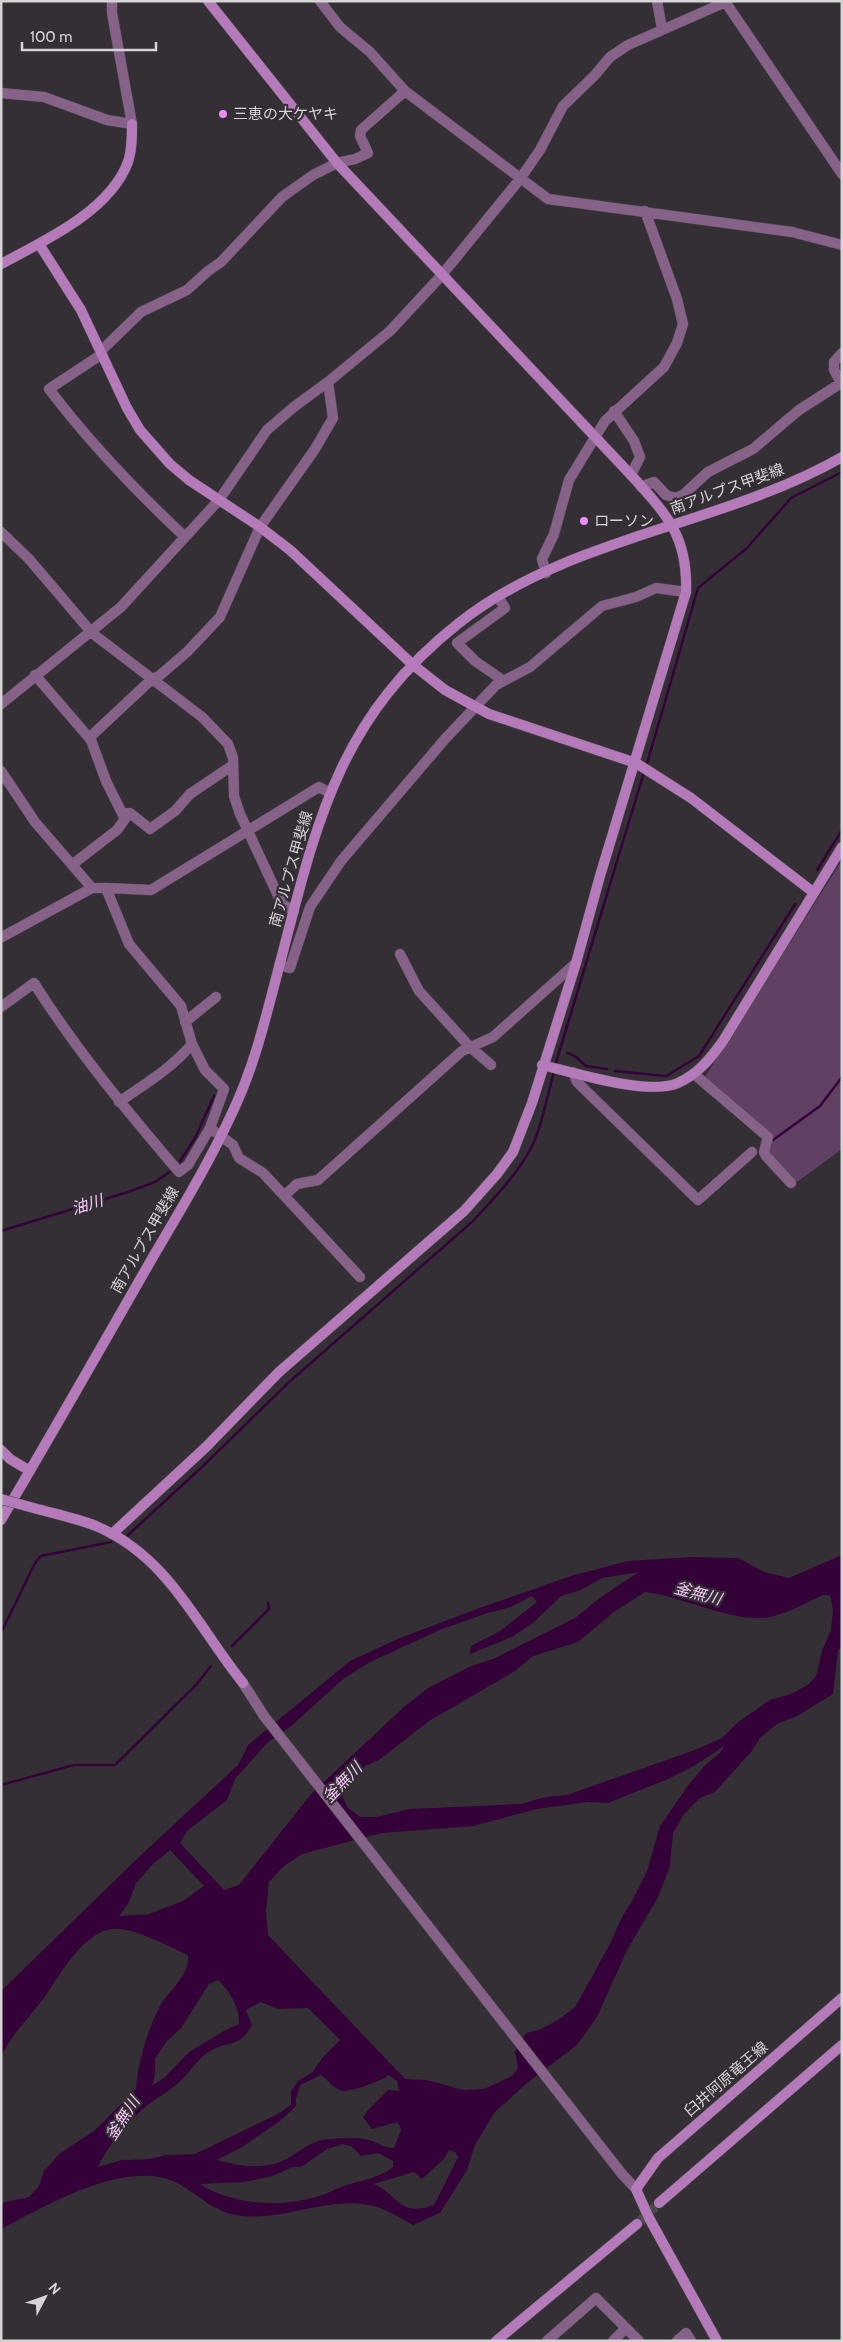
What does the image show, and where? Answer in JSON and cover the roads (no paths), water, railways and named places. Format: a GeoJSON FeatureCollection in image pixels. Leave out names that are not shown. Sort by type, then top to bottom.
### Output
{"type":"FeatureCollection","features":[{"type":"Feature","properties":{"kind":"street"},"geometry":{"type":"LineString","coordinates":[[1,264],[39,244],[86,214],[113,188],[127,164],[132,146],[132,124],[112,14],[112,1]]}},
{"type":"Feature","properties":{"kind":"street"},"geometry":{"type":"LineString","coordinates":[[112,1534],[206,1447],[279,1372],[464,1211],[497,1174],[513,1152],[522,1131],[576,963],[600,876],[636,763],[686,592],[686,565],[683,547],[672,525],[631,476],[595,440],[337,163],[208,1]]}},
{"type":"Feature","properties":{"kind":"street"},"geometry":{"type":"LineString","coordinates":[[320,1],[340,27],[370,52],[405,91],[548,199],[792,232],[842,245]]}},
{"type":"Feature","properties":{"kind":"street"},"geometry":{"type":"LineString","coordinates":[[657,1],[662,29]]}},
{"type":"Feature","properties":{"kind":"street"},"geometry":{"type":"LineString","coordinates":[[1,704],[35,675],[92,633],[121,607],[219,500],[267,430],[390,331],[442,276],[520,179],[540,150],[563,106],[595,75],[610,57],[628,45],[727,2],[842,174]]}},
{"type":"Feature","properties":{"kind":"street"},"geometry":{"type":"LineString","coordinates":[[185,537],[144,498],[73,421],[49,389],[101,352],[141,312],[187,290],[221,262],[282,197],[313,175],[337,163],[355,159],[368,153],[360,136],[361,130],[405,91]]}},
{"type":"Feature","properties":{"kind":"street"},"geometry":{"type":"LineString","coordinates":[[1,93],[44,97],[107,120],[132,124]]}},
{"type":"Feature","properties":{"kind":"street"},"geometry":{"type":"LineString","coordinates":[[546,573],[542,559],[554,534],[569,480],[605,421],[664,367],[677,343],[683,324],[678,299],[645,211]]}},
{"type":"Feature","properties":{"kind":"street"},"geometry":{"type":"LineString","coordinates":[[39,244],[81,310],[127,408],[140,430],[170,464],[189,480],[260,527],[290,550],[412,664],[445,690],[475,707],[636,763],[691,798],[813,892]]}},
{"type":"Feature","properties":{"kind":"street"},"geometry":{"type":"LineString","coordinates":[[641,487],[654,482],[666,495],[675,498],[683,495],[708,472],[753,449],[799,410],[841,382],[834,370],[834,362],[842,353]]}},
{"type":"Feature","properties":{"kind":"street"},"geometry":{"type":"LineString","coordinates":[[89,738],[152,679],[159,676],[187,652],[220,617],[260,527],[315,448],[333,418],[328,382]]}},
{"type":"Feature","properties":{"kind":"street"},"geometry":{"type":"LineString","coordinates":[[614,411],[634,441],[640,457],[631,476]]}},
{"type":"Feature","properties":{"kind":"street","name":"南アルプス甲斐線"},"geometry":{"type":"LineString","coordinates":[[1,1520],[221,1136],[237,1102],[259,1044],[321,814],[348,752],[372,713],[412,664],[462,620],[498,597],[546,573],[672,525],[776,490],[842,457]]}},
{"type":"Feature","properties":{"kind":"street"},"geometry":{"type":"LineString","coordinates":[[1,532],[29,559],[92,633],[202,717],[228,744],[233,765],[234,796],[247,830],[282,904],[294,911]]}},
{"type":"Feature","properties":{"kind":"street"},"geometry":{"type":"LineString","coordinates":[[279,965],[290,968],[310,907],[341,861],[444,739],[496,685],[530,667],[602,606],[636,597],[656,588],[686,592]]}},
{"type":"Feature","properties":{"kind":"street"},"geometry":{"type":"LineString","coordinates":[[498,597],[506,608],[457,643],[474,661],[504,681]]}},
{"type":"Feature","properties":{"kind":"street"},"geometry":{"type":"LineString","coordinates":[[35,675],[89,738],[106,781],[123,814],[123,824],[73,864]]}},
{"type":"Feature","properties":{"kind":"street"},"geometry":{"type":"LineString","coordinates":[[123,814],[130,813],[150,829],[175,811],[190,794],[233,765]]}},
{"type":"Feature","properties":{"kind":"street"},"geometry":{"type":"LineString","coordinates":[[1,771],[34,822],[73,864],[92,888]]}},
{"type":"Feature","properties":{"kind":"street"},"geometry":{"type":"LineString","coordinates":[[2,937],[92,888],[151,890],[318,787],[330,793]]}},
{"type":"Feature","properties":{"kind":"street"},"geometry":{"type":"LineString","coordinates":[[542,1065],[642,1086],[662,1087],[678,1084],[694,1074],[709,1061],[723,1041],[842,846]]}},
{"type":"Feature","properties":{"kind":"street"},"geometry":{"type":"LineString","coordinates":[[1,1007],[34,983],[65,1032],[119,1102],[179,1172],[188,1164],[210,1128],[224,1089],[206,1070],[192,1044],[181,1006],[129,944],[106,888]]}},
{"type":"Feature","properties":{"kind":"street"},"geometry":{"type":"LineString","coordinates":[[400,954],[419,991],[469,1046],[491,1065]]}},
{"type":"Feature","properties":{"kind":"street"},"geometry":{"type":"LineString","coordinates":[[285,1195],[297,1184],[318,1180],[469,1046],[493,1037],[576,963]]}},
{"type":"Feature","properties":{"kind":"street"},"geometry":{"type":"LineString","coordinates":[[185,1022],[216,997]]}},
{"type":"Feature","properties":{"kind":"street"},"geometry":{"type":"LineString","coordinates":[[119,1102],[160,1074],[181,1057],[192,1044]]}},
{"type":"Feature","properties":{"kind":"street"},"geometry":{"type":"LineString","coordinates":[[573,1072],[577,1082],[698,1200],[752,1152]]}},
{"type":"Feature","properties":{"kind":"street"},"geometry":{"type":"LineString","coordinates":[[694,1074],[768,1138],[764,1152],[766,1156],[791,1183]]}},
{"type":"Feature","properties":{"kind":"street"},"geometry":{"type":"LineString","coordinates":[[210,1128],[233,1145],[238,1158],[263,1173],[360,1277]]}},
{"type":"Feature","properties":{"kind":"street"},"geometry":{"type":"LineString","coordinates":[[1,1450],[10,1459],[30,1471]]}},
{"type":"Feature","properties":{"kind":"street"},"geometry":{"type":"LineString","coordinates":[[1,1499],[80,1520],[112,1534],[150,1561],[174,1586],[264,1716],[622,2174],[636,2189],[649,2218],[717,2341]]}},
{"type":"Feature","properties":{"kind":"street","name":"臼井阿原竜王線"},"geometry":{"type":"LineString","coordinates":[[636,2189],[658,2158],[842,1998]]}},
{"type":"Feature","properties":{"kind":"street"},"geometry":{"type":"LineString","coordinates":[[659,2203],[842,2046]]}},
{"type":"Feature","properties":{"kind":"street"},"geometry":{"type":"LineString","coordinates":[[496,2341],[636,2224]]}},
{"type":"Feature","properties":{"kind":"street"},"geometry":{"type":"LineString","coordinates":[[547,2341],[596,2298],[639,2341]]}},
{"type":"Feature","properties":{"kind":"street"},"geometry":{"type":"LineString","coordinates":[[613,2341],[626,2328]]}},
{"type":"Feature","properties":{"kind":"street"},"geometry":{"type":"LineString","coordinates":[[677,2341],[686,2333],[691,2341]]}},
{"type":"Feature","properties":{"kind":"water","name":"釜無川"},"geometry":{"type":"Polygon","coordinates":[[[842,1555],[842,1647],[838,1650],[833,1694],[797,1716],[777,1724],[760,1738],[751,1752],[715,1792],[700,1798],[684,1814],[673,1833],[670,1866],[658,1897],[626,1952],[597,2017],[577,2045],[527,2083],[494,2113],[475,2145],[467,2170],[440,2213],[413,2225],[380,2208],[353,2203],[321,2206],[257,2217],[241,2216],[214,2207],[175,2182],[155,2176],[133,2176],[86,2188],[1,2229],[1,2203],[29,2197],[39,2186],[44,2171],[59,2154],[94,2131],[136,2089],[141,2058],[151,2027],[163,2001],[186,1970],[188,1955],[130,1931],[112,1929],[102,1932],[92,1938],[74,1955],[5,2048],[1,2057],[1,1991],[142,1854],[238,1765],[248,1745],[350,1661],[400,1638],[574,1575],[628,1561],[692,1557],[738,1558],[764,1572],[789,1578],[842,1555]],[[639,1572],[602,1578],[581,1590],[561,1596],[533,1623],[512,1637],[470,1654],[471,1646],[500,1631],[537,1602],[532,1596],[511,1607],[442,1629],[370,1662],[343,1679],[290,1727],[267,1743],[235,1779],[227,1800],[187,1831],[180,1843],[224,1890],[239,1885],[311,1794],[405,1706],[428,1688],[471,1666],[493,1659],[575,1618],[601,1597],[639,1572]],[[645,1592],[614,1612],[578,1642],[533,1656],[515,1671],[429,1721],[379,1760],[365,1766],[342,1795],[347,1807],[360,1817],[377,1817],[409,1809],[521,1804],[546,1797],[567,1795],[695,1750],[722,1738],[738,1722],[770,1700],[791,1694],[808,1685],[816,1676],[822,1651],[831,1630],[833,1610],[830,1595],[823,1595],[777,1615],[748,1618],[645,1592]],[[724,1746],[694,1766],[668,1779],[608,1803],[588,1802],[537,1809],[473,1826],[382,1833],[302,1854],[283,1867],[269,1882],[266,1912],[268,1935],[405,2079],[427,2080],[463,2090],[484,2089],[512,2076],[518,2068],[515,2052],[526,2033],[539,2030],[558,2020],[575,2007],[609,1946],[622,1917],[647,1871],[660,1826],[687,1787],[704,1766],[720,1753],[724,1746]],[[170,1850],[152,1865],[136,1883],[128,1904],[119,1916],[149,1914],[183,1901],[204,1886],[170,1850]],[[218,1980],[209,1984],[181,2028],[166,2042],[155,2059],[155,2075],[152,2086],[164,2078],[189,2052],[239,2024],[238,2011],[233,2000],[218,1980]],[[261,2002],[246,2010],[252,2025],[239,2040],[207,2053],[175,2086],[145,2107],[118,2135],[98,2167],[122,2160],[195,2154],[278,2114],[291,2105],[291,2092],[298,2081],[313,2072],[322,2058],[340,2040],[308,2008],[278,2009],[261,2002]],[[321,2075],[300,2085],[296,2106],[280,2121],[242,2147],[217,2160],[246,2166],[265,2166],[283,2161],[314,2142],[334,2139],[365,2139],[394,2148],[401,2130],[398,2122],[372,2129],[363,2117],[388,2090],[399,2091],[397,2081],[389,2075],[364,2086],[344,2091],[337,2089],[321,2075]],[[343,2144],[327,2149],[301,2167],[292,2167],[273,2176],[244,2182],[200,2184],[213,2191],[242,2200],[274,2203],[289,2202],[322,2195],[377,2176],[393,2167],[393,2161],[378,2153],[361,2156],[351,2146],[343,2144]],[[449,2150],[444,2159],[422,2179],[414,2172],[373,2184],[382,2188],[406,2207],[413,2209],[434,2205],[458,2157],[455,2152],[449,2150]]]}},
{"type":"Feature","properties":{"kind":"waterway"},"geometry":{"type":"LineString","coordinates":[[646,767],[698,588],[747,548],[791,498],[842,472]]}},
{"type":"Feature","properties":{"kind":"waterway"},"geometry":{"type":"LineString","coordinates":[[555,1066],[644,772]]}},
{"type":"Feature","properties":{"kind":"waterway"},"geometry":{"type":"LineString","coordinates":[[817,870],[842,830]]}},
{"type":"Feature","properties":{"kind":"waterway"},"geometry":{"type":"LineString","coordinates":[[615,1071],[666,1076],[699,1056],[795,904]]}},
{"type":"Feature","properties":{"kind":"waterway"},"geometry":{"type":"LineString","coordinates":[[567,1053],[575,1056],[586,1066],[607,1069]]}},
{"type":"Feature","properties":{"kind":"waterway"},"geometry":{"type":"LineString","coordinates":[[128,1535],[202,1467],[288,1383],[473,1221],[490,1203],[522,1164],[534,1142],[543,1116],[554,1071]]}},
{"type":"Feature","properties":{"kind":"waterway"},"geometry":{"type":"LineString","coordinates":[[773,1140],[820,1106],[842,1077]]}},
{"type":"Feature","properties":{"kind":"waterway","name":"油川"},"geometry":{"type":"LineString","coordinates":[[180,1161],[195,1138],[214,1096]]}},
{"type":"Feature","properties":{"kind":"waterway","name":"油川"},"geometry":{"type":"LineString","coordinates":[[1,1231],[128,1192],[155,1182],[171,1171]]}},
{"type":"Feature","properties":{"kind":"waterway"},"geometry":{"type":"LineString","coordinates":[[1,1633],[35,1563],[41,1556],[111,1542]]}},
{"type":"Feature","properties":{"kind":"waterway"},"geometry":{"type":"LineString","coordinates":[[232,1646],[269,1609],[268,1603]]}},
{"type":"Feature","properties":{"kind":"waterway"},"geometry":{"type":"LineString","coordinates":[[1,1785],[74,1765],[115,1765],[196,1685],[211,1666]]}},
{"type":"Feature","properties":{"kind":"tunnel"},"geometry":{"type":"LineString","coordinates":[[637,2224],[659,2203]]}},
{"type":"Feature","properties":{"kind":"place","name":"三恵の大ケヤキ"},"geometry":{"type":"Point","coordinates":[223,114]}},
{"type":"Feature","properties":{"kind":"place","name":"ローソン"},"geometry":{"type":"Point","coordinates":[584,521]}}]}
